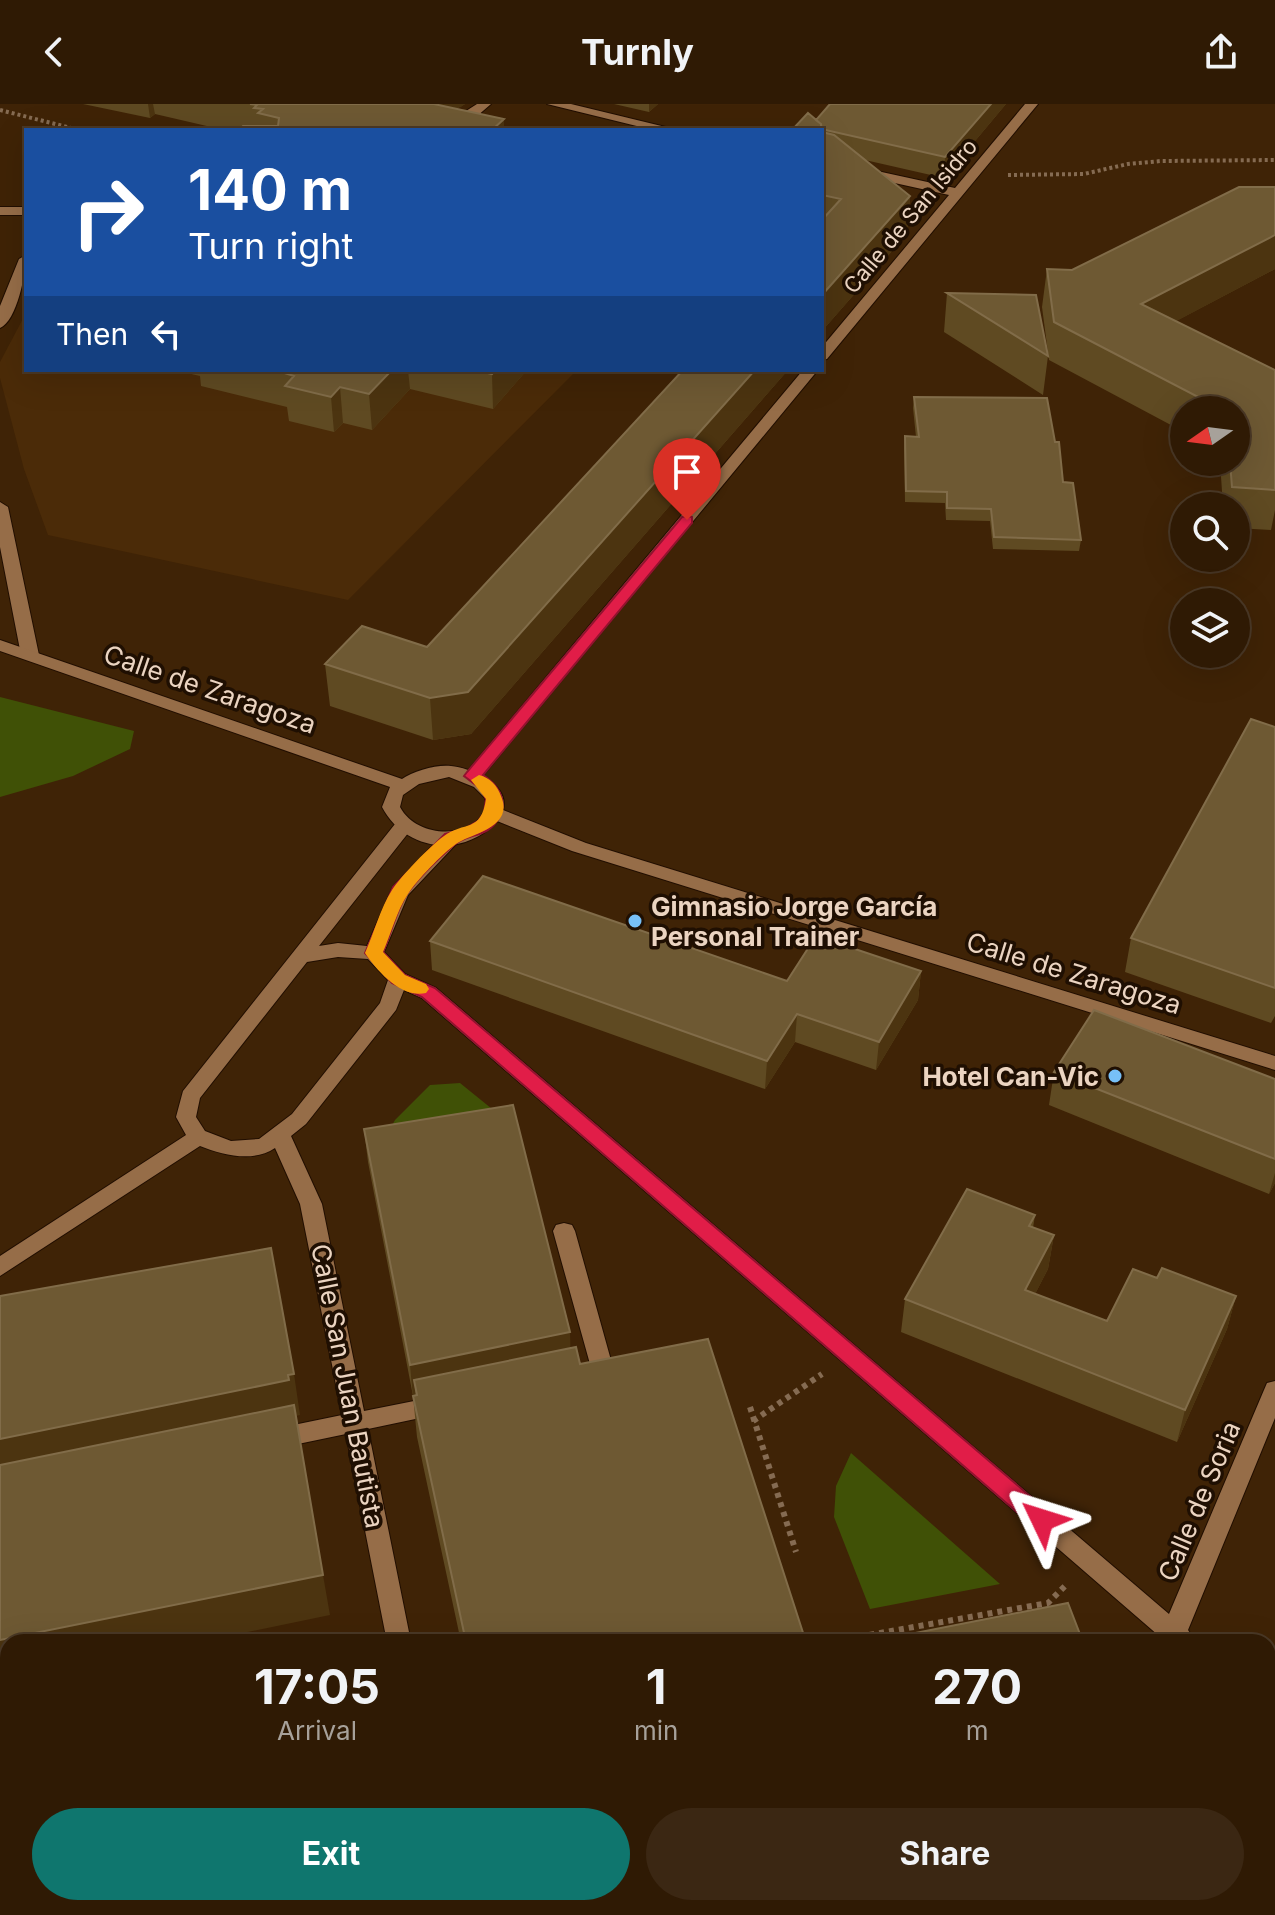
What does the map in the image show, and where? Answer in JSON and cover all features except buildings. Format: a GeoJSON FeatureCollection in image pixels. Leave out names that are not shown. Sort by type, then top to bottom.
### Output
{"type":"FeatureCollection","features":[{"type":"Feature","properties":{"kind":"street"},"geometry":{"type":"LineString","coordinates":[[440,120],[471,114],[485,104]]}},
{"type":"Feature","properties":{"kind":"street"},"geometry":{"type":"LineString","coordinates":[[553,104],[662,128]]}},
{"type":"Feature","properties":{"kind":"street","name":"Calle de San Isidro"},"geometry":{"type":"LineString","coordinates":[[824,354],[1032,104]]}},
{"type":"Feature","properties":{"kind":"street"},"geometry":{"type":"LineString","coordinates":[[824,163],[958,193]]}},
{"type":"Feature","properties":{"kind":"street"},"geometry":{"type":"LineString","coordinates":[[0,211],[24,211]]}},
{"type":"Feature","properties":{"kind":"street"},"geometry":{"type":"LineString","coordinates":[[0,324],[24,264]]}},
{"type":"Feature","properties":{"kind":"street"},"geometry":{"type":"LineString","coordinates":[[473,776],[809,372]]}},
{"type":"Feature","properties":{"kind":"street"},"geometry":{"type":"LineString","coordinates":[[0,507],[30,655]]}},
{"type":"Feature","properties":{"kind":"street","name":"Calle de Zaragoza"},"geometry":{"type":"LineString","coordinates":[[0,645],[402,785]]}},
{"type":"Feature","properties":{"kind":"street"},"geometry":{"type":"LineString","coordinates":[[449,771],[473,776],[488,786],[495,799],[493,813],[484,825],[470,834],[451,838],[424,837],[402,828],[391,814],[392,799],[402,785],[423,774],[449,771]]}},
{"type":"Feature","properties":{"kind":"street","name":"Calle de Zaragoza"},"geometry":{"type":"LineString","coordinates":[[493,813],[579,847],[1274,1061]]}},
{"type":"Feature","properties":{"kind":"street"},"geometry":{"type":"LineString","coordinates":[[398,979],[389,1005],[299,1119],[280,1135],[264,1146],[230,1149],[198,1137],[186,1117],[190,1096],[402,828]]}},
{"type":"Feature","properties":{"kind":"street"},"geometry":{"type":"LineString","coordinates":[[374,953],[400,892],[451,838]]}},
{"type":"Feature","properties":{"kind":"street"},"geometry":{"type":"LineString","coordinates":[[301,956],[338,950],[374,953],[398,979],[429,993],[1174,1634]]}},
{"type":"Feature","properties":{"kind":"street","name":"Calle San Juan Bautista"},"geometry":{"type":"LineString","coordinates":[[280,1135],[311,1204],[397,1634]]}},
{"type":"Feature","properties":{"kind":"street"},"geometry":{"type":"LineString","coordinates":[[0,1267],[198,1137]]}},
{"type":"Feature","properties":{"kind":"street"},"geometry":{"type":"LineString","coordinates":[[564,1231],[603,1371],[572,1377]]}},
{"type":"Feature","properties":{"kind":"street","name":"Calle de Soria"},"geometry":{"type":"LineString","coordinates":[[1181,1634],[1275,1390]]}},
{"type":"Feature","properties":{"kind":"street"},"geometry":{"type":"LineString","coordinates":[[247,1445],[463,1400]]}},
{"type":"Feature","properties":{"kind":"path"},"geometry":{"type":"LineString","coordinates":[[0,110],[71,128]]}},
{"type":"Feature","properties":{"kind":"path"},"geometry":{"type":"LineString","coordinates":[[971,177],[1084,174],[1128,164],[1161,161],[1275,160]]}},
{"type":"Feature","properties":{"kind":"path"},"geometry":{"type":"LineString","coordinates":[[753,1421],[850,1354]]}},
{"type":"Feature","properties":{"kind":"path"},"geometry":{"type":"LineString","coordinates":[[750,1407],[796,1552]]}},
{"type":"Feature","properties":{"kind":"path"},"geometry":{"type":"LineString","coordinates":[[875,1634],[1048,1603],[1090,1561]]}},
{"type":"Feature","properties":{"kind":"shaded area"},"geometry":{"type":"Polygon","coordinates":[[[24,317],[24,372],[575,372],[348,600],[48,535],[24,469],[0,378],[0,362],[24,317]]]}},
{"type":"Feature","properties":{"kind":"green space"},"geometry":{"type":"Polygon","coordinates":[[[0,697],[134,731],[130,749],[73,776],[0,797],[0,697]]]}},
{"type":"Feature","properties":{"kind":"green space"},"geometry":{"type":"Polygon","coordinates":[[[460,1083],[512,1125],[379,1150],[395,1120],[430,1085],[460,1083]]]}},
{"type":"Feature","properties":{"kind":"green space"},"geometry":{"type":"Polygon","coordinates":[[[851,1453],[1000,1584],[870,1609],[834,1517],[836,1486],[851,1453]]]}},
{"type":"Feature","properties":{"kind":"slow traffic"},"geometry":{"type":"LineString","coordinates":[[420,989],[398,979],[374,953],[400,892],[451,838],[470,834],[484,825],[493,813],[495,799],[488,786],[479,780]]}},
{"type":"Feature","properties":{"kind":"place","name":"Gimnasio Jorge García Personal Trainer"},"geometry":{"type":"Point","coordinates":[635,921]}},
{"type":"Feature","properties":{"kind":"place","name":"Hotel Can-Vic"},"geometry":{"type":"Point","coordinates":[1115,1076]}},
{"type":"Feature","properties":{"kind":"route"},"geometry":{"type":"LineString","coordinates":[[687,520],[473,776],[488,786],[495,799],[493,813],[484,825],[470,834],[451,838],[400,892],[374,953],[398,979],[429,993],[1042,1520]]}}]}
